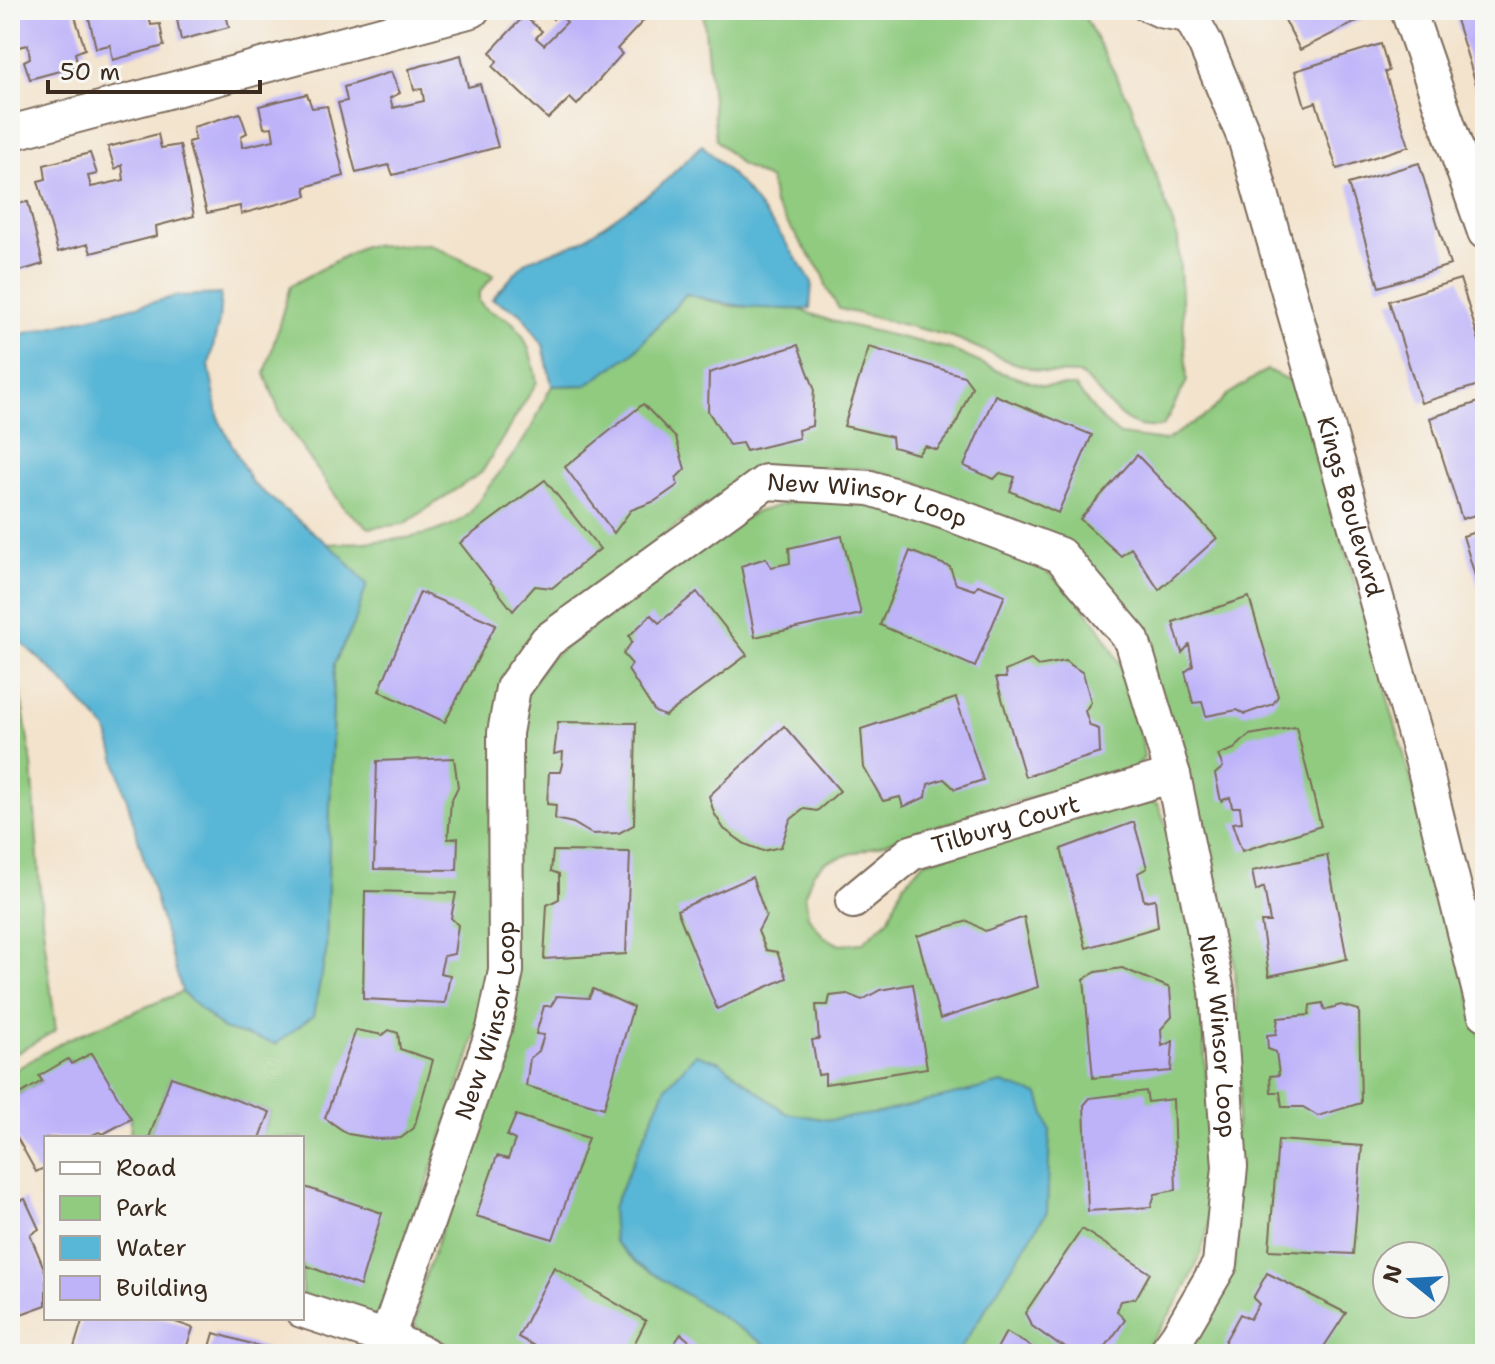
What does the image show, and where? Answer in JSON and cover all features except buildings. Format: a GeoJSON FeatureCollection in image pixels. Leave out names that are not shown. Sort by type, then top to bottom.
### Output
{"type":"FeatureCollection","features":[{"type":"Feature","properties":{"kind":"street"},"geometry":{"type":"LineString","coordinates":[[10,133],[472,10]]}},
{"type":"Feature","properties":{"kind":"street"},"geometry":{"type":"LineString","coordinates":[[1408,10],[1485,232]]}},
{"type":"Feature","properties":{"kind":"street","name":"Kings Boulevard"},"geometry":{"type":"LineString","coordinates":[[1191,18],[1246,141],[1424,766],[1485,1013]]}},
{"type":"Feature","properties":{"kind":"street","name":"New Winsor Loop"},"geometry":{"type":"LineString","coordinates":[[387,1338],[494,1029],[506,971],[505,733],[513,688],[547,641],[766,482],[870,488],[946,512],[1060,555],[1132,640],[1173,775],[1217,991],[1230,1167],[1220,1264],[1165,1354]]}},
{"type":"Feature","properties":{"kind":"street","name":"Tilbury Court"},"geometry":{"type":"LineString","coordinates":[[853,901],[911,853],[1173,775]]}},
{"type":"Feature","properties":{"kind":"street"},"geometry":{"type":"LineString","coordinates":[[304,1311],[387,1338],[424,1354]]}},
{"type":"Feature","properties":{"kind":"lane"},"geometry":{"type":"LineString","coordinates":[[1139,10],[1159,19],[1191,18]]}},
{"type":"Feature","properties":{"kind":"green space"},"geometry":{"type":"Polygon","coordinates":[[[703,10],[1081,10],[1131,104],[1178,239],[1187,381],[1163,426],[1135,425],[1125,419],[1079,374],[1046,373],[1005,360],[953,337],[839,309],[826,287],[824,276],[774,204],[770,180],[740,164],[716,140],[703,10]]]}},
{"type":"Feature","properties":{"kind":"green space"},"geometry":{"type":"Polygon","coordinates":[[[429,244],[494,275],[479,293],[479,301],[518,328],[529,350],[537,382],[482,472],[404,524],[369,528],[345,509],[307,455],[281,416],[265,374],[290,286],[363,246],[429,244]]]}},
{"type":"Feature","properties":{"kind":"green space"},"geometry":{"type":"Polygon","coordinates":[[[686,294],[728,306],[798,309],[831,321],[950,349],[1000,372],[1044,386],[1075,386],[1101,419],[1120,435],[1164,441],[1210,413],[1227,395],[1267,370],[1298,384],[1441,884],[1485,1054],[1485,1354],[1179,1354],[1212,1303],[1240,1094],[1239,1034],[1233,953],[1216,880],[1131,624],[1024,529],[915,482],[870,469],[807,467],[754,480],[698,509],[532,635],[489,866],[482,1004],[470,1053],[389,1300],[375,1317],[304,1299],[304,1136],[261,1136],[270,1112],[171,1078],[150,1136],[130,1136],[131,1118],[68,1059],[42,1081],[10,1100],[10,1073],[66,1040],[182,992],[223,1029],[312,1016],[326,953],[334,664],[354,624],[343,558],[327,544],[415,536],[464,518],[520,445],[552,386],[587,385],[633,353],[686,294]]]}},
{"type":"Feature","properties":{"kind":"green space"},"geometry":{"type":"Polygon","coordinates":[[[799,500],[882,503],[1029,560],[1075,597],[1094,620],[1123,671],[1140,728],[1144,758],[1130,772],[1022,800],[825,862],[813,873],[805,894],[808,916],[824,937],[840,945],[862,943],[888,920],[903,885],[924,862],[1140,799],[1158,804],[1194,915],[1215,1188],[1206,1237],[1191,1277],[1142,1354],[471,1354],[423,1333],[415,1325],[420,1292],[484,1106],[526,693],[548,660],[715,534],[756,512],[799,500]]]}},
{"type":"Feature","properties":{"kind":"green space"},"geometry":{"type":"Polygon","coordinates":[[[10,672],[18,678],[32,765],[42,920],[56,1030],[10,1057],[10,672]]]}},
{"type":"Feature","properties":{"kind":"water"},"geometry":{"type":"Polygon","coordinates":[[[702,145],[739,182],[778,231],[812,282],[810,309],[747,307],[686,294],[633,353],[587,385],[552,386],[543,345],[521,313],[492,299],[526,261],[580,242],[660,186],[702,145]]]}},
{"type":"Feature","properties":{"kind":"water"},"geometry":{"type":"Polygon","coordinates":[[[221,294],[219,321],[209,365],[219,420],[252,483],[340,554],[367,584],[354,624],[334,664],[326,953],[313,1016],[276,1044],[223,1029],[182,992],[107,730],[56,674],[10,632],[10,337],[178,296],[221,294]]]}},
{"type":"Feature","properties":{"kind":"water"},"geometry":{"type":"Polygon","coordinates":[[[696,1054],[720,1062],[786,1113],[830,1120],[879,1113],[1002,1083],[1039,1095],[1050,1131],[1047,1212],[957,1354],[780,1354],[638,1264],[614,1241],[612,1209],[666,1087],[696,1054]]]}}]}
